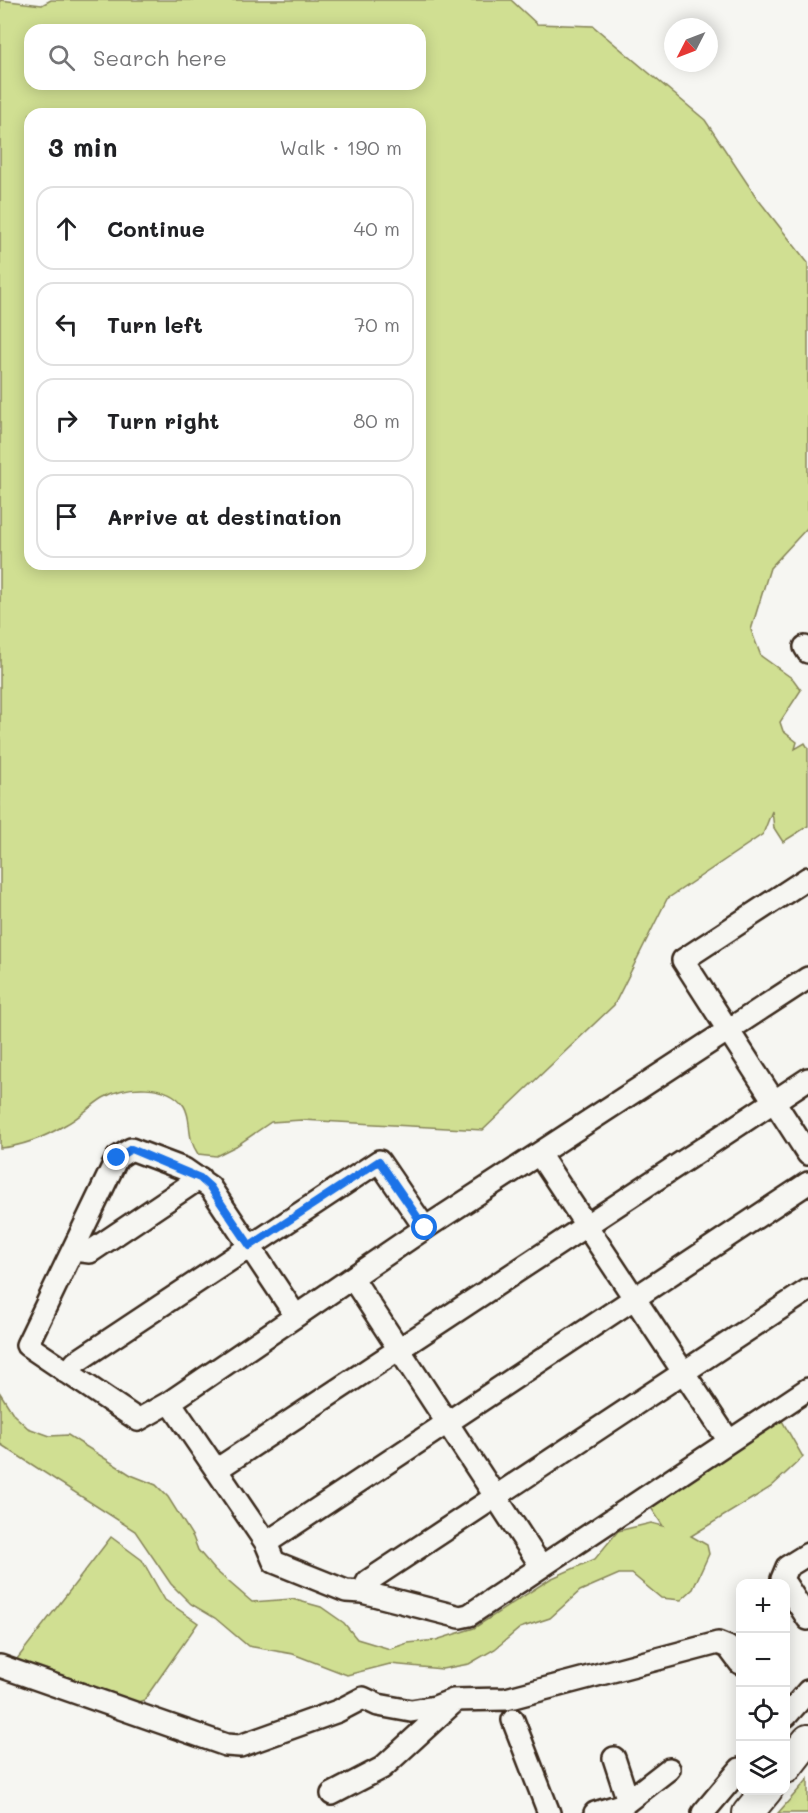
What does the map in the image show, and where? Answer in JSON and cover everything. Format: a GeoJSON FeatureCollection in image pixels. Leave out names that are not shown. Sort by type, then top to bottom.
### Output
{"type":"FeatureCollection","features":[{"type":"Feature","properties":{"kind":"highway"},"geometry":{"type":"LineString","coordinates":[[790,1763],[808,1740]]}},
{"type":"Feature","properties":{"kind":"highway"},"geometry":{"type":"LineString","coordinates":[[748,1813],[764,1795]]}},
{"type":"Feature","properties":{"kind":"street"},"geometry":{"type":"LineString","coordinates":[[808,878],[683,960],[727,1032],[808,1154]]}},
{"type":"Feature","properties":{"kind":"street"},"geometry":{"type":"LineString","coordinates":[[296,1317],[210,1187],[200,1178],[131,1149],[117,1158],[27,1345],[138,1420],[170,1402],[353,1279],[425,1228],[808,978]]}},
{"type":"Feature","properties":{"kind":"street"},"geometry":{"type":"LineString","coordinates":[[216,1470],[808,1080]]}},
{"type":"Feature","properties":{"kind":"street"},"geometry":{"type":"LineString","coordinates":[[539,1154],[729,1441]]}},
{"type":"Feature","properties":{"kind":"street"},"geometry":{"type":"LineString","coordinates":[[67,1373],[76,1362],[379,1161],[425,1228]]}},
{"type":"Feature","properties":{"kind":"street"},"geometry":{"type":"LineString","coordinates":[[74,1251],[90,1252],[200,1178]]}},
{"type":"Feature","properties":{"kind":"street"},"geometry":{"type":"LineString","coordinates":[[266,1543],[808,1183]]}},
{"type":"Feature","properties":{"kind":"street"},"geometry":{"type":"LineString","coordinates":[[353,1279],[541,1566]]}},
{"type":"Feature","properties":{"kind":"street"},"geometry":{"type":"LineString","coordinates":[[362,1592],[368,1581],[495,1495],[808,1290]]}},
{"type":"Feature","properties":{"kind":"street"},"geometry":{"type":"LineString","coordinates":[[170,1402],[266,1543],[274,1562],[346,1591],[362,1592],[460,1617],[470,1615],[808,1389]]}},
{"type":"Feature","properties":{"kind":"street"},"geometry":{"type":"LineString","coordinates":[[782,1579],[787,1567],[808,1554]]}},
{"type":"Feature","properties":{"kind":"street"},"geometry":{"type":"LineString","coordinates":[[790,1592],[808,1619]]}},
{"type":"Feature","properties":{"kind":"street"},"geometry":{"type":"LineString","coordinates":[[1,1669],[39,1677],[226,1745],[240,1746],[338,1711],[363,1698],[378,1705],[411,1711],[457,1700],[506,1699],[718,1643],[728,1647],[736,1657]]}},
{"type":"Feature","properties":{"kind":"street"},"geometry":{"type":"LineString","coordinates":[[790,1711],[808,1691]]}},
{"type":"Feature","properties":{"kind":"street"},"geometry":{"type":"LineString","coordinates":[[332,1794],[382,1768],[457,1700]]}},
{"type":"Feature","properties":{"kind":"street"},"geometry":{"type":"LineString","coordinates":[[513,1720],[549,1813]]}},
{"type":"Feature","properties":{"kind":"street"},"geometry":{"type":"LineString","coordinates":[[614,1758],[628,1801]]}},
{"type":"Feature","properties":{"kind":"street"},"geometry":{"type":"LineString","coordinates":[[595,1813],[628,1801],[669,1769]]}},
{"type":"Feature","properties":{"kind":"street"},"geometry":{"type":"LineString","coordinates":[[703,1813],[736,1775]]}},
{"type":"Feature","properties":{"kind":"green space"},"geometry":{"type":"Polygon","coordinates":[[[0,0],[42,5],[51,0],[511,0],[537,24],[593,26],[705,120],[757,198],[808,263],[808,527],[770,568],[751,630],[761,656],[793,679],[801,690],[780,722],[783,731],[797,742],[795,749],[805,743],[808,748],[808,826],[783,842],[774,828],[772,811],[763,834],[667,899],[614,1005],[483,1130],[302,1120],[271,1122],[236,1146],[216,1156],[198,1154],[190,1134],[187,1112],[177,1098],[157,1089],[134,1088],[103,1098],[70,1122],[42,1137],[0,1148],[0,0]]]}},
{"type":"Feature","properties":{"kind":"green space"},"geometry":{"type":"Polygon","coordinates":[[[0,1393],[14,1415],[28,1428],[50,1436],[68,1435],[131,1475],[156,1485],[168,1497],[193,1537],[198,1550],[215,1570],[252,1602],[292,1599],[321,1607],[344,1623],[357,1639],[390,1649],[408,1643],[436,1640],[474,1628],[550,1579],[595,1559],[618,1531],[651,1523],[663,1526],[648,1503],[781,1419],[803,1457],[771,1487],[691,1536],[707,1545],[709,1554],[693,1589],[681,1600],[661,1598],[632,1574],[619,1574],[580,1591],[550,1618],[520,1628],[495,1649],[469,1664],[442,1669],[390,1664],[347,1675],[293,1654],[248,1646],[215,1618],[191,1604],[171,1584],[135,1531],[0,1444],[0,1393]]]}},
{"type":"Feature","properties":{"kind":"green space"},"geometry":{"type":"Polygon","coordinates":[[[111,1537],[142,1560],[165,1600],[198,1623],[144,1700],[138,1702],[17,1663],[17,1659],[111,1537]]]}},
{"type":"Feature","properties":{"kind":"green space"},"geometry":{"type":"Polygon","coordinates":[[[808,1779],[808,1813],[778,1813],[808,1779]]]}},
{"type":"Feature","properties":{"kind":"route"},"geometry":{"type":"LineString","coordinates":[[117,1158],[131,1149],[200,1178],[210,1187],[250,1246],[379,1161],[425,1228]]}}]}
